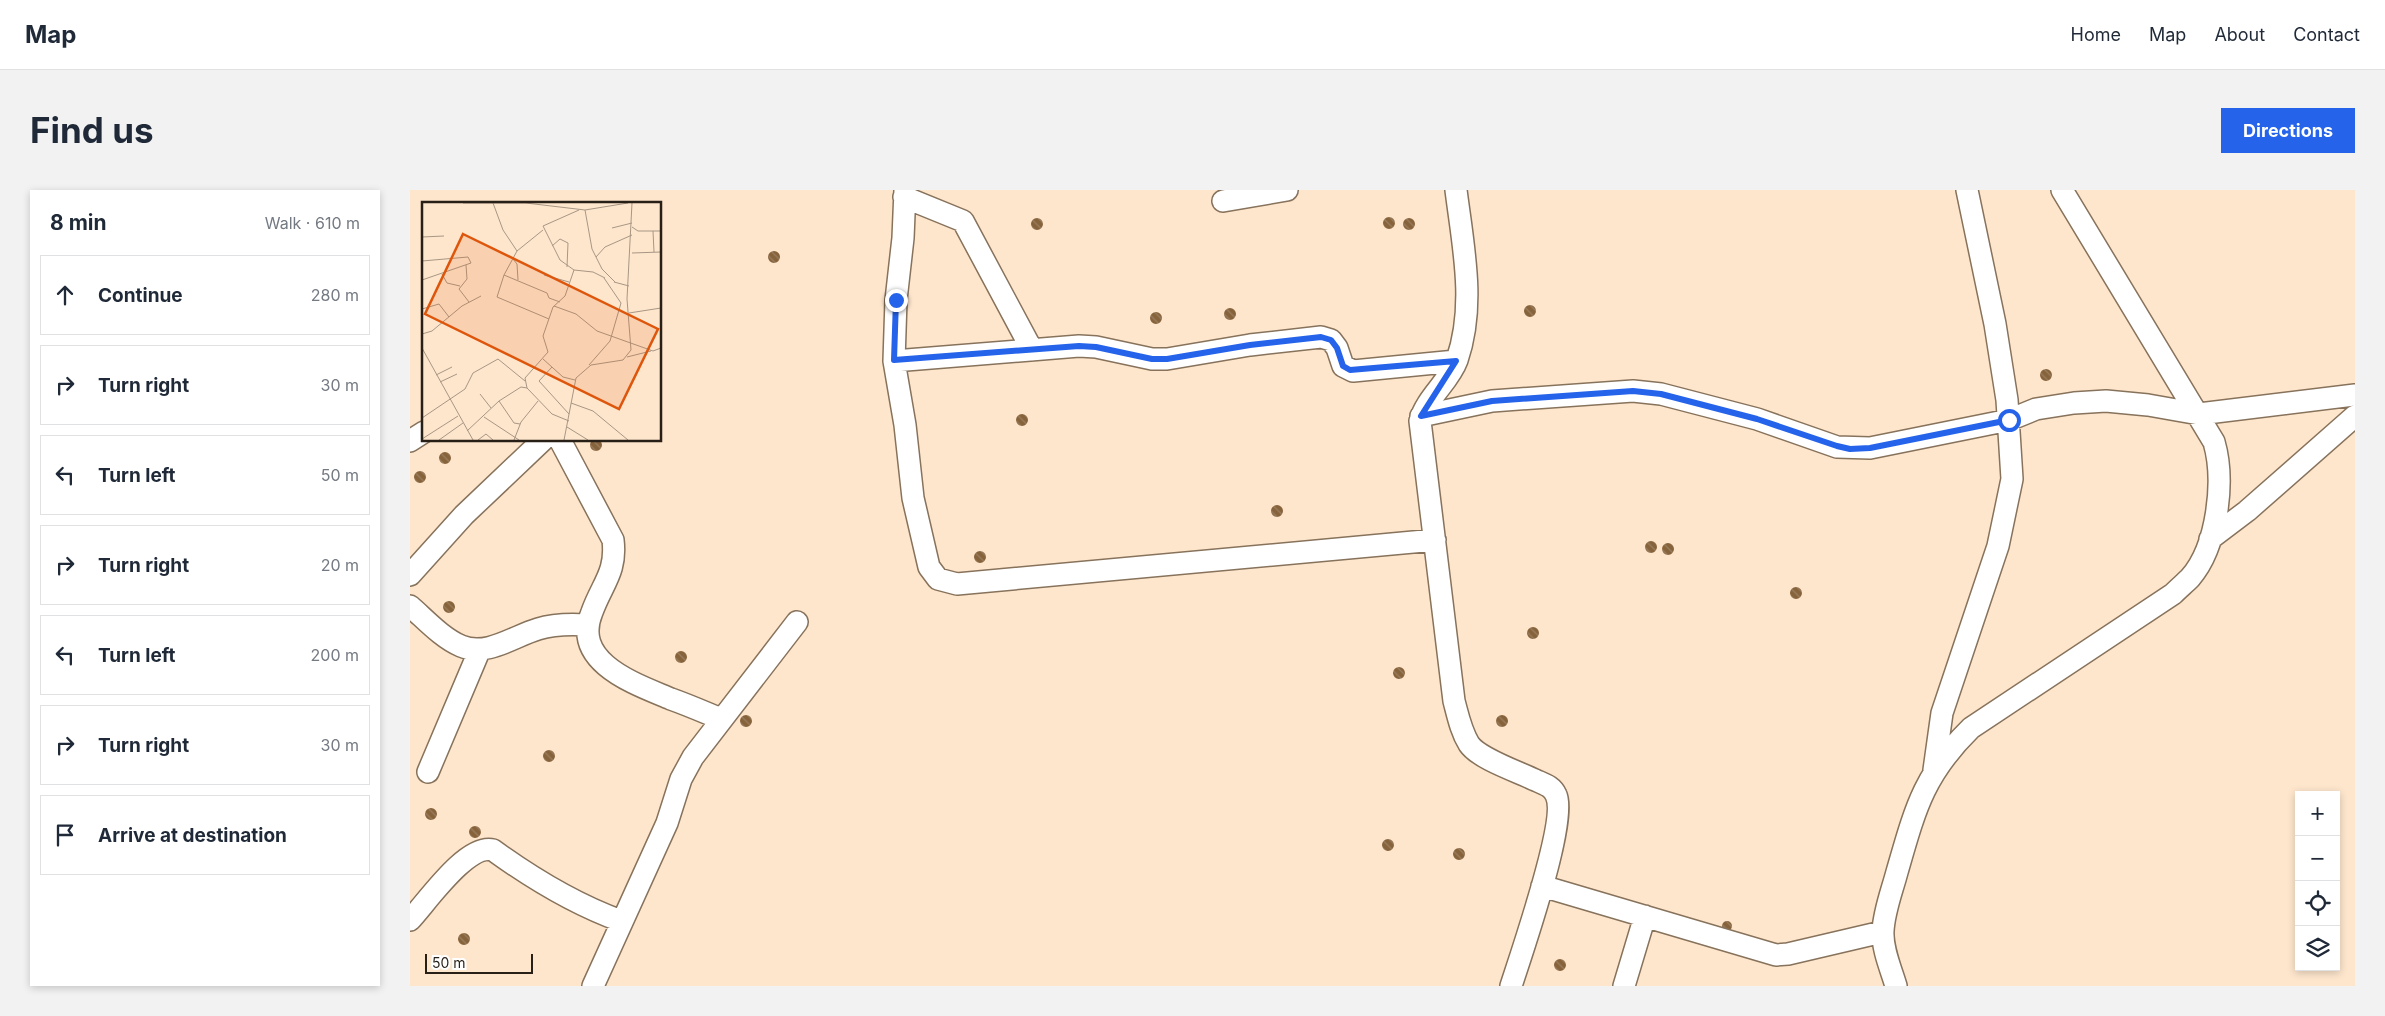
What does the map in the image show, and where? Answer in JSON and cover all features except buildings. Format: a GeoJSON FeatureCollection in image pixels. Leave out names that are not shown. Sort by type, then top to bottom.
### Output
{"type":"FeatureCollection","features":[{"type":"Feature","properties":{"kind":"street"},"geometry":{"type":"LineString","coordinates":[[1223,201],[1287,190]]}},
{"type":"Feature","properties":{"kind":"street"},"geometry":{"type":"LineString","coordinates":[[1456,190],[1468,288],[1463,330],[1456,361],[1421,416],[1420,429],[1454,701],[1464,734],[1476,752],[1547,785],[1557,796],[1558,817],[1542,886],[1510,986]]}},
{"type":"Feature","properties":{"kind":"street"},"geometry":{"type":"LineString","coordinates":[[1933,773],[1942,713],[1998,546],[2009,500],[2012,462],[2009,420],[1995,324],[1967,190]]}},
{"type":"Feature","properties":{"kind":"street"},"geometry":{"type":"LineString","coordinates":[[1896,986],[1882,932],[1886,910],[1910,823],[1921,793],[1933,773],[1953,745],[1971,728],[2173,594],[2191,577],[2210,540],[2218,502],[2220,461],[2214,442],[2199,414],[2062,190]]}},
{"type":"Feature","properties":{"kind":"street"},"geometry":{"type":"LineString","coordinates":[[1032,350],[963,221],[905,193],[896,300],[894,360],[905,425],[913,498],[927,559],[934,575],[945,583],[957,584],[1435,540]]}},
{"type":"Feature","properties":{"kind":"street"},"geometry":{"type":"LineString","coordinates":[[894,360],[1079,346],[1096,347],[1152,359],[1167,359],[1250,345],[1315,337],[1331,340],[1337,348],[1343,366],[1350,370],[1456,361]]}},
{"type":"Feature","properties":{"kind":"street"},"geometry":{"type":"LineString","coordinates":[[1421,416],[1492,401],[1633,391],[1661,394],[1757,419],[1850,449],[1870,448],[2009,420],[2036,409],[2082,402],[2148,405],[2199,414],[2355,395]]}},
{"type":"Feature","properties":{"kind":"street"},"geometry":{"type":"LineString","coordinates":[[2210,540],[2248,511],[2355,416]]}},
{"type":"Feature","properties":{"kind":"street"},"geometry":{"type":"LineString","coordinates":[[410,441],[422,433]]}},
{"type":"Feature","properties":{"kind":"street"},"geometry":{"type":"LineString","coordinates":[[410,575],[464,515],[542,441]]}},
{"type":"Feature","properties":{"kind":"street"},"geometry":{"type":"LineString","coordinates":[[561,441],[613,540],[614,559],[611,573],[592,611],[588,625],[589,640],[595,652],[620,678],[721,719]]}},
{"type":"Feature","properties":{"kind":"street"},"geometry":{"type":"LineString","coordinates":[[410,606],[454,643],[471,649],[493,646],[544,627],[563,624],[588,625]]}},
{"type":"Feature","properties":{"kind":"street"},"geometry":{"type":"LineString","coordinates":[[593,986],[667,823],[681,779],[693,757],[797,622]]}},
{"type":"Feature","properties":{"kind":"street"},"geometry":{"type":"LineString","coordinates":[[428,772],[480,649]]}},
{"type":"Feature","properties":{"kind":"street"},"geometry":{"type":"LineString","coordinates":[[410,920],[462,862],[474,853],[486,849],[493,850],[535,879],[595,912],[621,921]]}},
{"type":"Feature","properties":{"kind":"street"},"geometry":{"type":"LineString","coordinates":[[1542,886],[1736,945],[1776,955],[1788,954],[1882,932]]}},
{"type":"Feature","properties":{"kind":"street"},"geometry":{"type":"LineString","coordinates":[[1624,986],[1645,916]]}},
{"type":"Feature","properties":{"kind":"route"},"geometry":{"type":"LineString","coordinates":[[896,300],[894,360],[1079,346],[1096,347],[1152,359],[1167,359],[1250,345],[1321,337],[1331,340],[1337,348],[1343,366],[1353,371],[1456,361],[1421,416],[1492,401],[1633,391],[1661,394],[1757,419],[1850,449],[1870,448],[1972,429],[2009,420]]}}]}
